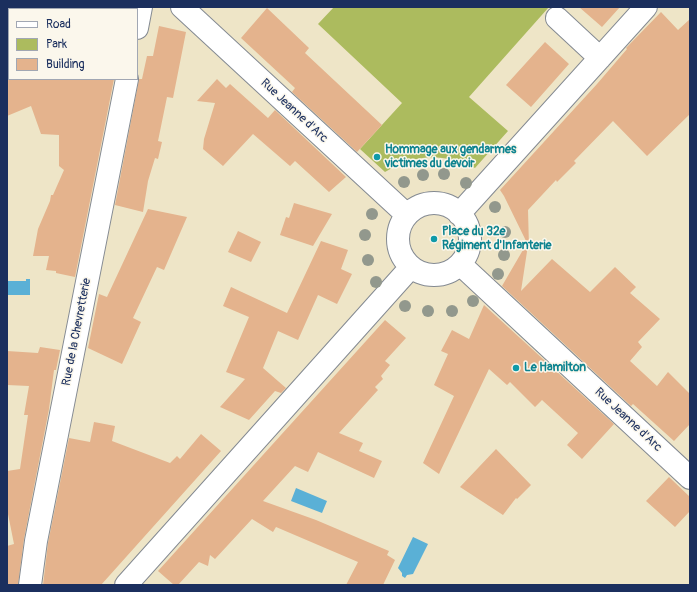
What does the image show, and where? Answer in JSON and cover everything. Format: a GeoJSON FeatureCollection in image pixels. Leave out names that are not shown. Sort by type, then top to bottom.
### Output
{"type":"FeatureCollection","features":[{"type":"Feature","properties":{"kind":"street","name":"Rue Jeanne d'Arc"},"geometry":{"type":"LineString","coordinates":[[182,7],[407,215]]}},
{"type":"Feature","properties":{"kind":"street"},"geometry":{"type":"LineString","coordinates":[[459,214],[646,7]]}},
{"type":"Feature","properties":{"kind":"street"},"geometry":{"type":"LineString","coordinates":[[557,18],[600,58]]}},
{"type":"Feature","properties":{"kind":"street","name":"Rue de la Chevretterie"},"geometry":{"type":"LineString","coordinates":[[30,585],[36,541],[127,80]]}},
{"type":"Feature","properties":{"kind":"street"},"geometry":{"type":"LineString","coordinates":[[430,204],[440,204],[451,208],[459,214],[466,223],[470,244],[466,255],[460,264],[452,271],[442,275],[420,273],[403,259],[399,248],[398,236],[401,225],[407,215],[421,206],[430,204]]}},
{"type":"Feature","properties":{"kind":"street","name":"Rue Jeanne d'Arc"},"geometry":{"type":"LineString","coordinates":[[460,264],[690,478]]}},
{"type":"Feature","properties":{"kind":"street"},"geometry":{"type":"LineString","coordinates":[[126,585],[411,267]]}},
{"type":"Feature","properties":{"kind":"green space"},"geometry":{"type":"Polygon","coordinates":[[[334,7],[549,7],[469,97],[508,131],[475,168],[452,160],[430,157],[408,161],[385,172],[360,149],[402,103],[318,24],[334,7]]]}},
{"type":"Feature","properties":{"kind":"water"},"geometry":{"type":"Polygon","coordinates":[[[26,279],[30,279],[30,295],[7,295],[7,281],[26,281],[26,279]]]}},
{"type":"Feature","properties":{"kind":"water"},"geometry":{"type":"Polygon","coordinates":[[[296,488],[327,501],[322,513],[291,501],[296,488]]]}},
{"type":"Feature","properties":{"kind":"water"},"geometry":{"type":"Polygon","coordinates":[[[413,537],[428,544],[413,574],[407,575],[405,578],[402,576],[402,573],[398,568],[413,537]]]}},
{"type":"Feature","properties":{"kind":"building"},"geometry":{"type":"Polygon","coordinates":[[[579,7],[620,7],[602,27],[579,7]]]}},
{"type":"Feature","properties":{"kind":"building"},"geometry":{"type":"Polygon","coordinates":[[[267,8],[309,48],[305,53],[382,125],[357,152],[292,92],[295,88],[241,38],[267,8]]]}},
{"type":"Feature","properties":{"kind":"building"},"geometry":{"type":"Polygon","coordinates":[[[661,12],[678,30],[690,19],[690,114],[647,156],[613,121],[574,161],[576,163],[557,182],[556,180],[528,210],[529,247],[528,245],[521,291],[552,259],[590,292],[615,267],[636,287],[630,293],[660,319],[638,342],[642,347],[630,361],[657,386],[668,372],[690,394],[690,424],[674,441],[633,404],[631,406],[502,286],[527,243],[500,190],[597,84],[627,49],[626,48],[661,12]]]}},
{"type":"Feature","properties":{"kind":"building"},"geometry":{"type":"Polygon","coordinates":[[[159,26],[186,32],[173,98],[167,97],[158,141],[162,142],[158,159],[155,158],[148,181],[143,212],[115,205],[139,79],[142,79],[147,56],[153,56],[159,26]]]}},
{"type":"Feature","properties":{"kind":"building"},"geometry":{"type":"Polygon","coordinates":[[[545,42],[569,64],[531,107],[506,85],[545,42]]]}},
{"type":"Feature","properties":{"kind":"building"},"geometry":{"type":"Polygon","coordinates":[[[7,79],[114,80],[75,277],[56,273],[56,271],[46,270],[49,256],[33,256],[38,229],[50,201],[51,195],[53,195],[64,170],[59,166],[59,135],[41,134],[31,106],[7,116],[7,79]]]}},
{"type":"Feature","properties":{"kind":"building"},"geometry":{"type":"Polygon","coordinates":[[[217,79],[226,88],[230,84],[268,118],[275,110],[346,177],[329,192],[295,161],[290,166],[253,134],[223,166],[203,149],[204,139],[215,103],[197,101],[217,79]]]}},
{"type":"Feature","properties":{"kind":"building"},"geometry":{"type":"Polygon","coordinates":[[[294,203],[332,214],[313,246],[280,235],[286,217],[289,218],[294,203]]]}},
{"type":"Feature","properties":{"kind":"building"},"geometry":{"type":"Polygon","coordinates":[[[148,209],[187,217],[164,270],[157,267],[133,318],[141,322],[122,364],[88,348],[99,294],[107,297],[148,209]]]}},
{"type":"Feature","properties":{"kind":"building"},"geometry":{"type":"Polygon","coordinates":[[[238,231],[261,242],[251,262],[228,252],[238,231]]]}},
{"type":"Feature","properties":{"kind":"building"},"geometry":{"type":"Polygon","coordinates":[[[321,241],[348,250],[341,269],[352,274],[337,304],[318,295],[298,340],[278,331],[263,368],[286,388],[281,393],[275,391],[249,420],[220,407],[245,379],[226,372],[249,317],[223,306],[231,287],[287,313],[321,241]]]}},
{"type":"Feature","properties":{"kind":"building"},"geometry":{"type":"Polygon","coordinates":[[[484,305],[614,424],[582,459],[567,445],[578,433],[542,400],[535,407],[510,382],[507,385],[489,369],[439,474],[423,463],[454,396],[434,385],[448,354],[441,351],[452,330],[469,339],[484,305]]]}},
{"type":"Feature","properties":{"kind":"building"},"geometry":{"type":"Polygon","coordinates":[[[385,320],[406,338],[385,361],[390,365],[381,376],[383,379],[375,387],[378,390],[339,433],[363,443],[359,451],[382,461],[374,478],[318,452],[308,472],[295,466],[263,501],[316,520],[389,551],[387,555],[395,560],[383,585],[346,585],[358,562],[276,527],[273,532],[252,519],[215,559],[210,555],[208,566],[199,562],[178,585],[174,585],[158,571],[385,320]]]}},
{"type":"Feature","properties":{"kind":"building"},"geometry":{"type":"Polygon","coordinates":[[[40,347],[60,350],[56,370],[54,370],[49,409],[24,539],[18,585],[7,585],[7,546],[14,544],[7,509],[7,471],[20,469],[28,415],[24,415],[29,386],[7,385],[7,351],[38,353],[40,347]]]}},
{"type":"Feature","properties":{"kind":"building"},"geometry":{"type":"Polygon","coordinates":[[[94,422],[115,426],[112,441],[170,463],[177,456],[180,459],[201,434],[221,451],[101,585],[43,585],[48,543],[69,438],[90,442],[94,422]]]}},
{"type":"Feature","properties":{"kind":"building"},"geometry":{"type":"Polygon","coordinates":[[[496,449],[531,485],[517,499],[516,498],[503,515],[460,487],[496,449]]]}},
{"type":"Feature","properties":{"kind":"building"},"geometry":{"type":"Polygon","coordinates":[[[669,477],[690,497],[690,511],[675,527],[646,501],[669,477]]]}},
{"type":"Feature","properties":{"kind":"place","name":"Hommage aux gendarmes victimes du devoir"},"geometry":{"type":"Point","coordinates":[377,157]}},
{"type":"Feature","properties":{"kind":"place","name":"Place du 32e Régiment d'Infanterie"},"geometry":{"type":"Point","coordinates":[434,239]}},
{"type":"Feature","properties":{"kind":"place","name":"Le Hamilton"},"geometry":{"type":"Point","coordinates":[516,368]}}]}
